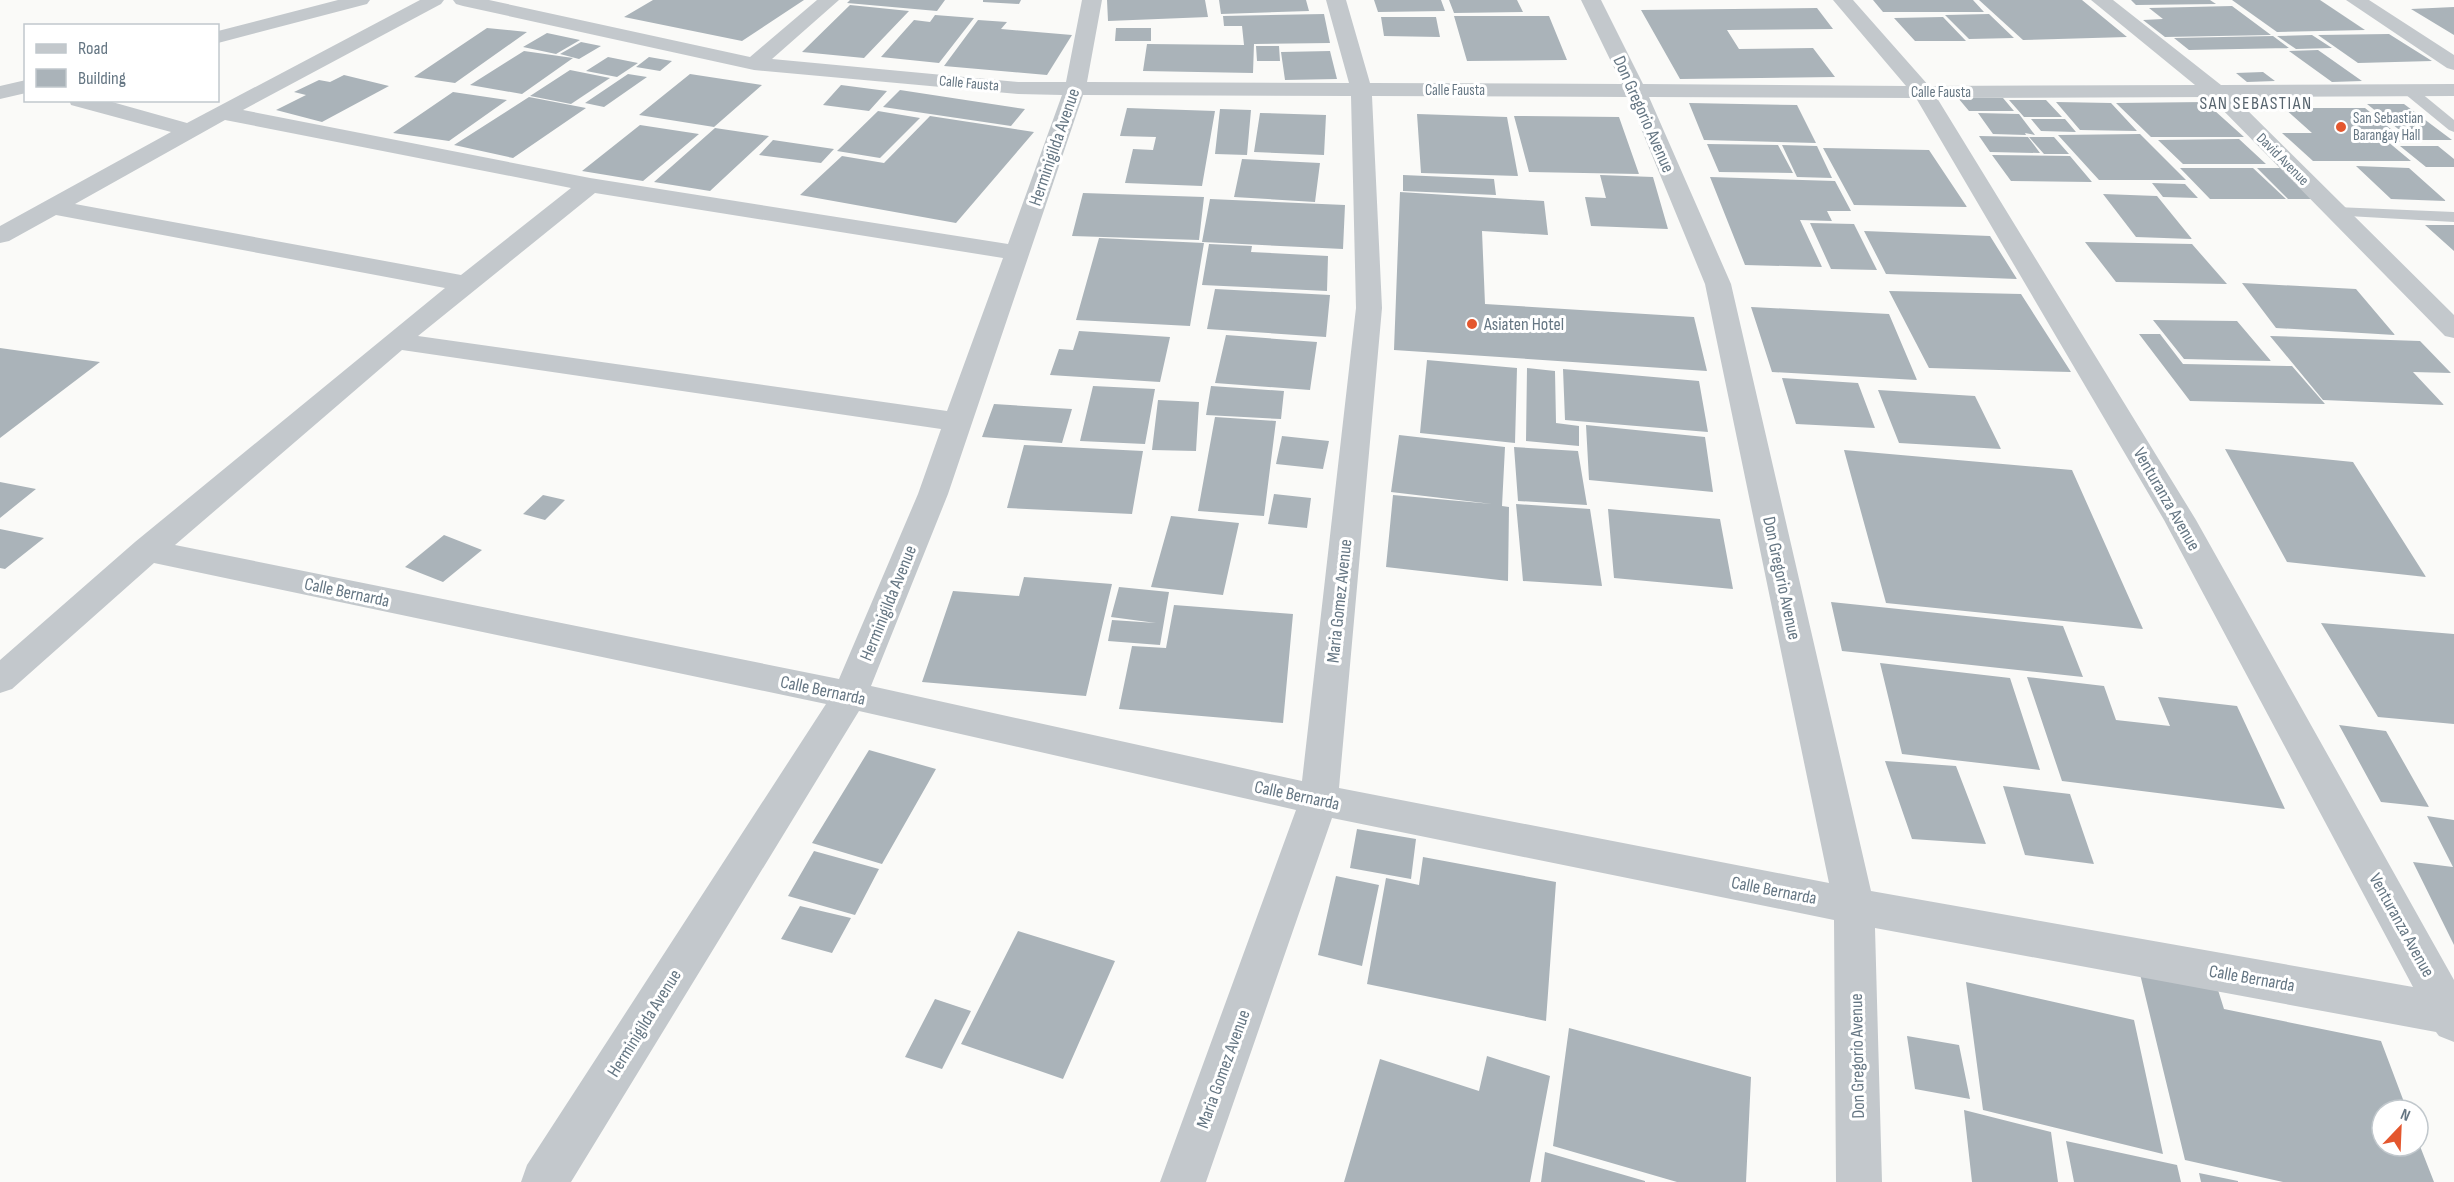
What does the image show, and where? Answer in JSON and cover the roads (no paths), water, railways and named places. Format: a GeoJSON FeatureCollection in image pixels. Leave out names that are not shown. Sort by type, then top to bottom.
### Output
{"type":"FeatureCollection","features":[{"type":"Feature","properties":{"kind":"street"},"geometry":{"type":"LineString","coordinates":[[219,37],[360,0]]}},
{"type":"Feature","properties":{"kind":"street"},"geometry":{"type":"LineString","coordinates":[[0,236],[190,130],[434,0]]}},
{"type":"Feature","properties":{"kind":"street","name":"Calle Fausta"},"geometry":{"type":"LineString","coordinates":[[464,0],[754,64],[1018,87],[1923,92],[2454,90]]}},
{"type":"Feature","properties":{"kind":"street"},"geometry":{"type":"LineString","coordinates":[[754,64],[829,0]]}},
{"type":"Feature","properties":{"kind":"street","name":"Herminigilda Avenue"},"geometry":{"type":"LineString","coordinates":[[544,1182],[850,695],[933,494],[1075,88],[1092,0]]}},
{"type":"Feature","properties":{"kind":"street","name":"Maria Gomez Avenue"},"geometry":{"type":"LineString","coordinates":[[1183,1182],[1319,800],[1369,308],[1360,90],[1336,0]]}},
{"type":"Feature","properties":{"kind":"street","name":"Don Gregorio Avenue"},"geometry":{"type":"LineString","coordinates":[[1591,0],[1636,91],[1718,284],[1854,906],[1859,1182]]}},
{"type":"Feature","properties":{"kind":"street","name":"Venturanza Avenue"},"geometry":{"type":"LineString","coordinates":[[1843,0],[1923,92],[2180,520],[2453,1017]]}},
{"type":"Feature","properties":{"kind":"street","name":"David Avenue"},"geometry":{"type":"LineString","coordinates":[[2101,0],[2217,92],[2454,330]]}},
{"type":"Feature","properties":{"kind":"street"},"geometry":{"type":"LineString","coordinates":[[2356,0],[2454,64]]}},
{"type":"Feature","properties":{"kind":"street"},"geometry":{"type":"LineString","coordinates":[[0,93],[24,86]]}},
{"type":"Feature","properties":{"kind":"street"},"geometry":{"type":"LineString","coordinates":[[86,102],[190,130]]}},
{"type":"Feature","properties":{"kind":"street"},"geometry":{"type":"LineString","coordinates":[[223,113],[590,185],[1017,253]]}},
{"type":"Feature","properties":{"kind":"street"},"geometry":{"type":"LineString","coordinates":[[0,680],[146,550],[395,341],[590,185]]}},
{"type":"Feature","properties":{"kind":"street"},"geometry":{"type":"LineString","coordinates":[[52,207],[465,284]]}},
{"type":"Feature","properties":{"kind":"street"},"geometry":{"type":"LineString","coordinates":[[395,341],[958,422]]}},
{"type":"Feature","properties":{"kind":"street","name":"Calle Bernarda"},"geometry":{"type":"LineString","coordinates":[[146,550],[850,695],[1319,800],[1854,906],[2453,1017]]}},
{"type":"Feature","properties":{"kind":"lane"},"geometry":{"type":"LineString","coordinates":[[2410,91],[2454,127]]}},
{"type":"Feature","properties":{"kind":"lane"},"geometry":{"type":"LineString","coordinates":[[2336,212],[2454,217]]}},
{"type":"Feature","properties":{"kind":"place","name":"San Sebastian Barangay Hall"},"geometry":{"type":"Point","coordinates":[2341,127]}},
{"type":"Feature","properties":{"kind":"place","name":"Asiaten Hotel"},"geometry":{"type":"Point","coordinates":[1472,324]}},
{"type":"Feature","properties":{"kind":"district","name":"SAN SEBASTIAN"},"geometry":{"type":"Point","coordinates":[2256,103]}}]}
